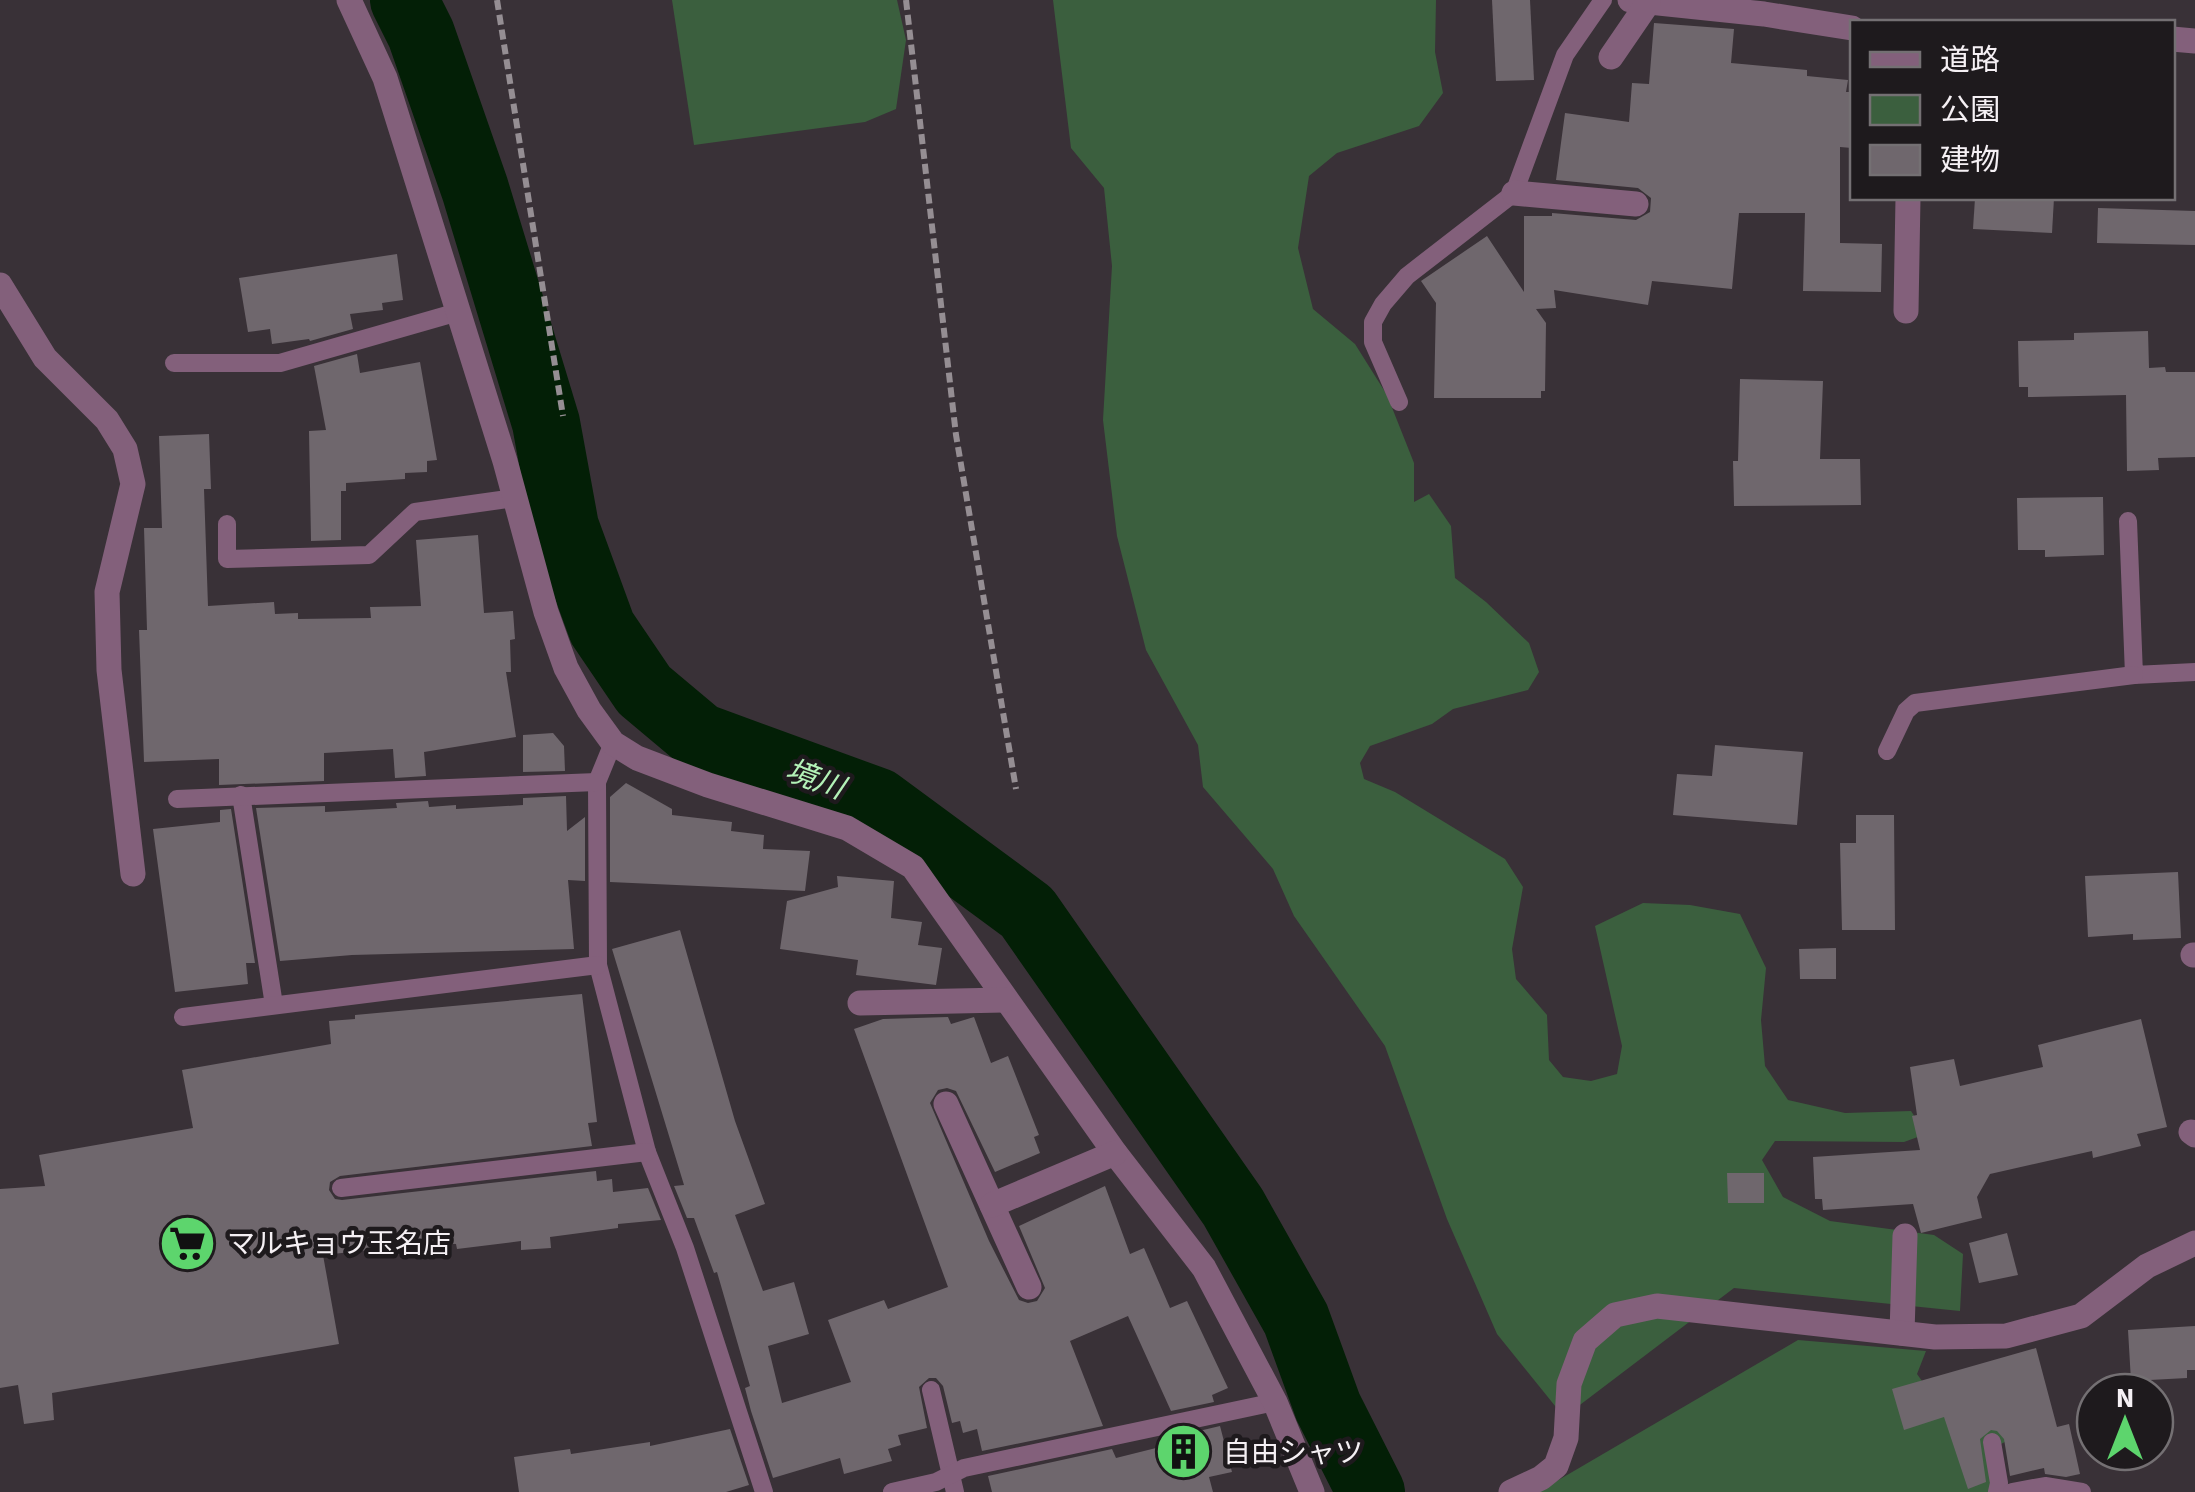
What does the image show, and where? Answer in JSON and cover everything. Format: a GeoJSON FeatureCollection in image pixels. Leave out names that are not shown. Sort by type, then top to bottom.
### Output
{"type":"FeatureCollection","features":[{"type":"Feature","properties":{"kind":"street"},"geometry":{"type":"LineString","coordinates":[[349,0],[385,78],[515,498],[546,612],[566,668],[589,710],[613,743],[637,758],[708,786],[847,828],[912,867],[1115,1153],[1204,1268],[1275,1402],[1312,1492]]}},
{"type":"Feature","properties":{"kind":"street"},"geometry":{"type":"LineString","coordinates":[[1611,57],[1639,1],[1850,28]]}},
{"type":"Feature","properties":{"kind":"street"},"geometry":{"type":"LineString","coordinates":[[1514,193],[1636,204]]}},
{"type":"Feature","properties":{"kind":"street"},"geometry":{"type":"LineString","coordinates":[[1906,311],[1908,200]]}},
{"type":"Feature","properties":{"kind":"street"},"geometry":{"type":"LineString","coordinates":[[0,285],[45,358],[107,420],[125,449],[133,484],[107,592],[110,670],[132,874]]}},
{"type":"Feature","properties":{"kind":"street"},"geometry":{"type":"LineString","coordinates":[[860,1003],[1004,1000]]}},
{"type":"Feature","properties":{"kind":"street"},"geometry":{"type":"LineString","coordinates":[[946,1104],[1030,1287]]}},
{"type":"Feature","properties":{"kind":"street"},"geometry":{"type":"LineString","coordinates":[[992,1205],[1115,1153]]}},
{"type":"Feature","properties":{"kind":"street"},"geometry":{"type":"LineString","coordinates":[[1902,1333],[1906,1236]]}},
{"type":"Feature","properties":{"kind":"street"},"geometry":{"type":"LineString","coordinates":[[1512,1492],[1556,1466],[1566,1438],[1570,1384],[1585,1341],[1615,1315],[1657,1306],[1935,1338],[2006,1336],[2081,1316],[2146,1266],[2195,1242]]}},
{"type":"Feature","properties":{"kind":"lane"},"geometry":{"type":"LineString","coordinates":[[1399,402],[1374,342],[1373,322],[1406,276],[1514,193],[1565,56],[1603,0]]}},
{"type":"Feature","properties":{"kind":"lane"},"geometry":{"type":"LineString","coordinates":[[174,363],[280,363],[458,312]]}},
{"type":"Feature","properties":{"kind":"lane"},"geometry":{"type":"LineString","coordinates":[[227,524],[227,558],[369,556],[416,512],[515,498]]}},
{"type":"Feature","properties":{"kind":"lane"},"geometry":{"type":"LineString","coordinates":[[2128,521],[2134,676]]}},
{"type":"Feature","properties":{"kind":"lane"},"geometry":{"type":"LineString","coordinates":[[1887,751],[1906,711],[1915,704],[2195,672]]}},
{"type":"Feature","properties":{"kind":"lane"},"geometry":{"type":"LineString","coordinates":[[613,743],[597,782],[598,964],[648,1152],[686,1248],[764,1492]]}},
{"type":"Feature","properties":{"kind":"lane"},"geometry":{"type":"LineString","coordinates":[[177,799],[597,782]]}},
{"type":"Feature","properties":{"kind":"lane"},"geometry":{"type":"LineString","coordinates":[[241,795],[274,1005]]}},
{"type":"Feature","properties":{"kind":"lane"},"geometry":{"type":"LineString","coordinates":[[183,1017],[598,964]]}},
{"type":"Feature","properties":{"kind":"lane"},"geometry":{"type":"LineString","coordinates":[[342,1188],[648,1152]]}},
{"type":"Feature","properties":{"kind":"lane"},"geometry":{"type":"LineString","coordinates":[[931,1390],[953,1484]]}},
{"type":"Feature","properties":{"kind":"lane"},"geometry":{"type":"LineString","coordinates":[[892,1492],[953,1484],[964,1468],[1275,1402]]}},
{"type":"Feature","properties":{"kind":"lane"},"geometry":{"type":"LineString","coordinates":[[1992,1442],[1998,1492]]}},
{"type":"Feature","properties":{"kind":"lane"},"geometry":{"type":"LineString","coordinates":[[2012,1492],[2045,1486],[2082,1492]]}},
{"type":"Feature","properties":{"kind":"path"},"geometry":{"type":"LineString","coordinates":[[497,0],[563,416]]}},
{"type":"Feature","properties":{"kind":"path"},"geometry":{"type":"LineString","coordinates":[[906,0],[956,435],[1016,788]]}},
{"type":"Feature","properties":{"kind":"green space"},"geometry":{"type":"Polygon","coordinates":[[[672,0],[897,0],[906,40],[896,109],[865,122],[694,145],[672,0]]]}},
{"type":"Feature","properties":{"kind":"green space"},"geometry":{"type":"Polygon","coordinates":[[[1053,0],[1436,0],[1435,52],[1443,93],[1419,126],[1337,153],[1309,176],[1298,248],[1313,309],[1355,344],[1387,395],[1414,463],[1414,502],[1429,494],[1451,526],[1455,578],[1529,643],[1539,672],[1528,690],[1453,709],[1432,724],[1370,746],[1360,763],[1364,779],[1395,792],[1505,859],[1523,887],[1512,949],[1516,979],[1547,1015],[1549,1060],[1563,1077],[1591,1081],[1617,1074],[1622,1046],[1595,926],[1643,903],[1690,905],[1740,914],[1766,968],[1761,1020],[1765,1066],[1788,1100],[1845,1113],[1911,1111],[1926,1134],[1904,1142],[1775,1141],[1762,1160],[1783,1197],[1830,1221],[1934,1235],[1963,1254],[1960,1311],[1734,1288],[1564,1417],[1497,1334],[1447,1219],[1385,1046],[1294,916],[1273,869],[1203,787],[1198,745],[1146,650],[1117,536],[1103,420],[1112,266],[1104,188],[1071,148],[1053,0]]]}},
{"type":"Feature","properties":{"kind":"green space"},"geometry":{"type":"Polygon","coordinates":[[[1798,1340],[1926,1351],[1917,1374],[1927,1388],[2022,1433],[2001,1444],[1991,1492],[1538,1492],[1798,1340]]]}},
{"type":"Feature","properties":{"kind":"building"},"geometry":{"type":"Polygon","coordinates":[[[1492,0],[1530,0],[1534,80],[1496,81],[1492,0]]]}},
{"type":"Feature","properties":{"kind":"building"},"geometry":{"type":"Polygon","coordinates":[[[1654,23],[1734,29],[1731,63],[1807,70],[1807,76],[1848,80],[1850,148],[1840,147],[1840,243],[1882,244],[1881,292],[1803,291],[1805,213],[1739,213],[1732,289],[1652,281],[1648,305],[1554,290],[1556,308],[1536,309],[1546,323],[1545,391],[1541,391],[1541,398],[1434,398],[1436,303],[1421,281],[1487,236],[1524,292],[1524,216],[1552,213],[1636,220],[1650,212],[1651,198],[1638,188],[1556,180],[1565,113],[1629,122],[1632,83],[1649,84],[1654,23]]]}},
{"type":"Feature","properties":{"kind":"building"},"geometry":{"type":"Polygon","coordinates":[[[1975,200],[2054,200],[2052,233],[1973,229],[1975,200]]]}},
{"type":"Feature","properties":{"kind":"building"},"geometry":{"type":"Polygon","coordinates":[[[2098,208],[2195,211],[2195,245],[2097,243],[2098,208]]]}},
{"type":"Feature","properties":{"kind":"building"},"geometry":{"type":"Polygon","coordinates":[[[397,254],[403,300],[382,303],[383,310],[350,314],[353,329],[310,341],[272,344],[270,329],[248,332],[239,278],[397,254]]]}},
{"type":"Feature","properties":{"kind":"building"},"geometry":{"type":"Polygon","coordinates":[[[2148,331],[2149,368],[2195,372],[2195,457],[2158,458],[2159,470],[2127,471],[2126,395],[2028,397],[2028,387],[2019,387],[2018,341],[2074,340],[2074,333],[2148,331]]]}},
{"type":"Feature","properties":{"kind":"building"},"geometry":{"type":"Polygon","coordinates":[[[357,354],[360,373],[420,362],[437,460],[427,461],[427,472],[405,473],[405,479],[346,483],[346,491],[341,491],[341,540],[311,541],[309,431],[326,430],[314,366],[357,354]]]}},
{"type":"Feature","properties":{"kind":"building"},"geometry":{"type":"Polygon","coordinates":[[[1740,379],[1823,381],[1820,459],[1860,459],[1861,505],[1734,506],[1733,461],[1738,461],[1740,379]]]}},
{"type":"Feature","properties":{"kind":"building"},"geometry":{"type":"Polygon","coordinates":[[[209,434],[211,489],[204,489],[208,606],[274,602],[275,614],[298,613],[298,619],[371,618],[370,607],[421,606],[416,540],[478,535],[484,613],[513,611],[515,639],[510,640],[511,672],[506,672],[516,737],[424,752],[426,776],[395,778],[393,749],[324,753],[324,781],[219,785],[219,759],[144,762],[139,630],[147,630],[144,528],[162,528],[159,436],[209,434]]]}},
{"type":"Feature","properties":{"kind":"building"},"geometry":{"type":"Polygon","coordinates":[[[2103,497],[2104,555],[2045,557],[2045,550],[2018,550],[2017,498],[2103,497]]]}},
{"type":"Feature","properties":{"kind":"building"},"geometry":{"type":"Polygon","coordinates":[[[553,733],[564,746],[565,771],[523,772],[523,735],[553,733]]]}},
{"type":"Feature","properties":{"kind":"building"},"geometry":{"type":"Polygon","coordinates":[[[1715,745],[1803,752],[1797,825],[1673,815],[1677,774],[1712,776],[1715,745]]]}},
{"type":"Feature","properties":{"kind":"building"},"geometry":{"type":"Polygon","coordinates":[[[626,783],[672,809],[672,815],[732,822],[731,831],[764,835],[763,849],[810,851],[805,891],[610,882],[610,797],[626,783]]]}},
{"type":"Feature","properties":{"kind":"building"},"geometry":{"type":"Polygon","coordinates":[[[566,796],[567,831],[585,817],[585,881],[568,880],[574,949],[352,955],[280,961],[256,808],[325,806],[325,812],[397,808],[396,803],[428,801],[429,807],[456,805],[456,809],[523,805],[523,798],[566,796]]]}},
{"type":"Feature","properties":{"kind":"building"},"geometry":{"type":"Polygon","coordinates":[[[231,809],[255,963],[246,963],[248,984],[175,992],[153,829],[220,822],[220,810],[231,809]]]}},
{"type":"Feature","properties":{"kind":"building"},"geometry":{"type":"Polygon","coordinates":[[[1856,815],[1894,815],[1895,930],[1842,930],[1840,843],[1856,843],[1856,815]]]}},
{"type":"Feature","properties":{"kind":"building"},"geometry":{"type":"Polygon","coordinates":[[[2178,872],[2181,938],[2133,940],[2133,934],[2088,937],[2085,876],[2178,872]]]}},
{"type":"Feature","properties":{"kind":"building"},"geometry":{"type":"Polygon","coordinates":[[[837,876],[894,881],[891,918],[922,922],[918,945],[942,948],[936,985],[856,975],[858,960],[780,949],[787,901],[838,887],[837,876]]]}},
{"type":"Feature","properties":{"kind":"building"},"geometry":{"type":"Polygon","coordinates":[[[680,930],[735,1121],[765,1204],[735,1215],[763,1291],[794,1282],[809,1334],[768,1346],[782,1403],[851,1382],[828,1320],[884,1300],[888,1309],[948,1287],[854,1029],[883,1019],[948,1017],[951,1024],[974,1017],[991,1063],[1008,1056],[1039,1135],[1034,1137],[1040,1153],[995,1172],[956,1091],[938,1090],[930,1103],[989,1241],[1019,1300],[1037,1301],[1045,1288],[1019,1226],[1105,1186],[1130,1254],[1144,1248],[1170,1308],[1187,1301],[1228,1388],[1212,1395],[1214,1402],[1171,1411],[1128,1316],[1070,1341],[1103,1426],[982,1451],[977,1429],[963,1433],[960,1421],[952,1423],[943,1386],[936,1378],[929,1378],[919,1387],[927,1428],[898,1435],[901,1445],[888,1449],[892,1461],[844,1474],[840,1458],[773,1478],[751,1411],[745,1388],[750,1386],[717,1272],[714,1273],[694,1218],[687,1218],[674,1186],[684,1185],[612,949],[680,930]]]}},
{"type":"Feature","properties":{"kind":"building"},"geometry":{"type":"Polygon","coordinates":[[[1836,948],[1836,979],[1800,979],[1799,949],[1836,948]]]}},
{"type":"Feature","properties":{"kind":"building"},"geometry":{"type":"Polygon","coordinates":[[[582,994],[597,1122],[588,1123],[592,1146],[340,1176],[330,1182],[329,1190],[335,1199],[342,1200],[596,1171],[597,1181],[612,1179],[613,1192],[648,1188],[661,1220],[550,1237],[551,1248],[521,1250],[521,1241],[457,1249],[456,1244],[436,1243],[323,1255],[339,1344],[52,1393],[54,1420],[24,1424],[18,1385],[0,1388],[0,1189],[45,1186],[39,1155],[193,1128],[182,1070],[331,1044],[329,1021],[355,1019],[355,1015],[582,994]]]}},
{"type":"Feature","properties":{"kind":"building"},"geometry":{"type":"Polygon","coordinates":[[[2141,1019],[2167,1127],[2137,1134],[2141,1146],[2093,1158],[2092,1151],[1990,1174],[1977,1197],[1982,1218],[1921,1233],[1913,1204],[1823,1210],[1822,1199],[1815,1199],[1813,1157],[1920,1150],[1912,1116],[1917,1115],[1910,1067],[1954,1059],[1960,1086],[2043,1067],[2038,1045],[2141,1019]]]}},
{"type":"Feature","properties":{"kind":"building"},"geometry":{"type":"Polygon","coordinates":[[[1727,1173],[1764,1173],[1764,1203],[1728,1203],[1727,1173]]]}},
{"type":"Feature","properties":{"kind":"building"},"geometry":{"type":"Polygon","coordinates":[[[2007,1233],[2018,1275],[1979,1283],[1969,1243],[2007,1233]]]}},
{"type":"Feature","properties":{"kind":"building"},"geometry":{"type":"Polygon","coordinates":[[[2195,1326],[2195,1370],[2187,1370],[2187,1378],[2175,1379],[2175,1372],[2130,1372],[2128,1330],[2195,1326]]]}},
{"type":"Feature","properties":{"kind":"building"},"geometry":{"type":"Polygon","coordinates":[[[2036,1348],[2057,1427],[2069,1424],[2075,1472],[2080,1474],[2045,1474],[2044,1468],[2010,1476],[2004,1439],[1991,1430],[1980,1439],[1986,1482],[1968,1489],[1944,1417],[1904,1430],[1892,1389],[2036,1348]]]}},
{"type":"Feature","properties":{"kind":"building","name":"自由シャツ"},"geometry":{"type":"Polygon","coordinates":[[[1220,1426],[1232,1472],[1209,1477],[1213,1492],[992,1492],[988,1476],[1112,1449],[1116,1458],[1184,1441],[1182,1435],[1220,1426]]]}},
{"type":"Feature","properties":{"kind":"building"},"geometry":{"type":"Polygon","coordinates":[[[730,1429],[749,1485],[726,1492],[519,1492],[514,1457],[570,1449],[571,1454],[650,1442],[650,1446],[730,1429]]]}},
{"type":"Feature","properties":{"kind":"waterway","name":"境川"},"geometry":{"type":"LineString","coordinates":[[404,0],[421,34],[475,189],[546,423],[565,527],[602,628],[644,690],[700,737],[878,802],[1027,912],[1233,1207],[1296,1319],[1328,1407],[1371,1492]]}},
{"type":"Feature","properties":{"kind":"place","name":"マルキョウ玉名店"},"geometry":{"type":"Point","coordinates":[188,1243]}},
{"type":"Feature","properties":{"kind":"place","name":"自由シャツ"},"geometry":{"type":"Point","coordinates":[1184,1452]}}]}
